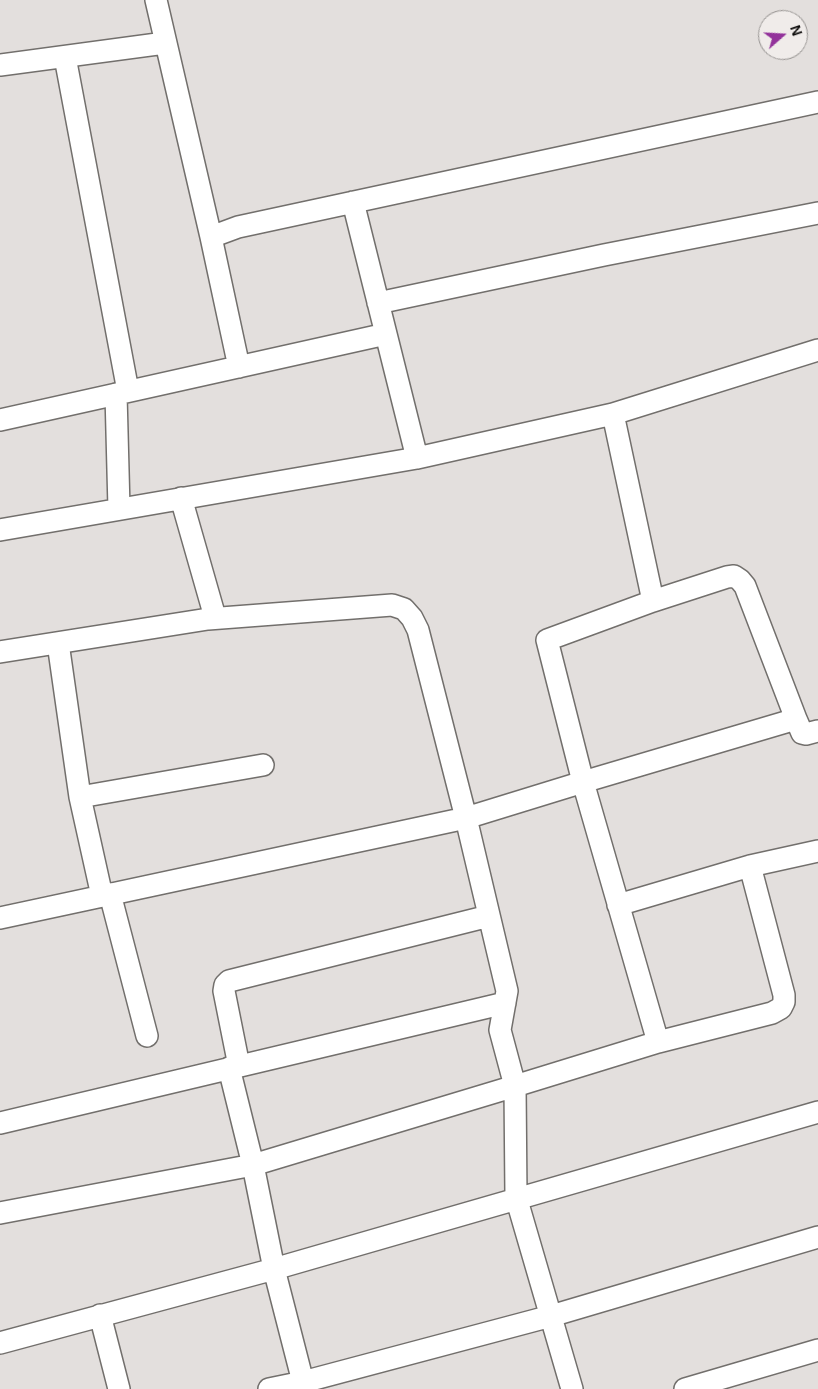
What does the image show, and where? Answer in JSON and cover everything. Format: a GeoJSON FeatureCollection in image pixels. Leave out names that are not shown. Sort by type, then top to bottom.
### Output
{"type":"FeatureCollection","features":[{"type":"Feature","properties":{"kind":"street"},"geometry":{"type":"LineString","coordinates":[[156,0],[239,366]]}},
{"type":"Feature","properties":{"kind":"street"},"geometry":{"type":"LineString","coordinates":[[0,65],[165,43]]}},
{"type":"Feature","properties":{"kind":"street"},"geometry":{"type":"LineString","coordinates":[[65,57],[122,393],[119,509]]}},
{"type":"Feature","properties":{"kind":"street"},"geometry":{"type":"LineString","coordinates":[[211,237],[238,227],[818,102]]}},
{"type":"Feature","properties":{"kind":"street"},"geometry":{"type":"LineString","coordinates":[[353,202],[417,458]]}},
{"type":"Feature","properties":{"kind":"street"},"geometry":{"type":"LineString","coordinates":[[378,303],[818,212]]}},
{"type":"Feature","properties":{"kind":"street"},"geometry":{"type":"LineString","coordinates":[[0,420],[386,334]]}},
{"type":"Feature","properties":{"kind":"street"},"geometry":{"type":"LineString","coordinates":[[0,530],[417,458],[613,414],[818,350]]}},
{"type":"Feature","properties":{"kind":"street"},"geometry":{"type":"LineString","coordinates":[[613,414],[653,600]]}},
{"type":"Feature","properties":{"kind":"street"},"geometry":{"type":"LineString","coordinates":[[182,498],[213,610],[212,615],[208,619]]}},
{"type":"Feature","properties":{"kind":"street"},"geometry":{"type":"LineString","coordinates":[[658,1042],[583,782],[547,640],[653,600],[734,576],[745,586],[802,733],[818,731]]}},
{"type":"Feature","properties":{"kind":"street"},"geometry":{"type":"LineString","coordinates":[[0,652],[208,619],[392,605],[404,609],[412,618],[418,630],[466,818],[507,991],[500,1030],[515,1086],[516,1197],[572,1389]]}},
{"type":"Feature","properties":{"kind":"street"},"geometry":{"type":"LineString","coordinates":[[58,643],[80,797],[147,1036]]}},
{"type":"Feature","properties":{"kind":"street"},"geometry":{"type":"LineString","coordinates":[[0,918],[466,818],[796,719]]}},
{"type":"Feature","properties":{"kind":"street"},"geometry":{"type":"LineString","coordinates":[[80,797],[263,765]]}},
{"type":"Feature","properties":{"kind":"street"},"geometry":{"type":"LineString","coordinates":[[618,905],[750,866],[818,851]]}},
{"type":"Feature","properties":{"kind":"street"},"geometry":{"type":"LineString","coordinates":[[0,1213],[253,1165],[658,1042],[772,1013],[781,1008],[784,1002],[784,995],[750,866]]}},
{"type":"Feature","properties":{"kind":"street"},"geometry":{"type":"LineString","coordinates":[[304,1385],[274,1268],[253,1165],[234,1067],[224,991],[225,985],[229,981],[489,916]]}},
{"type":"Feature","properties":{"kind":"street"},"geometry":{"type":"LineString","coordinates":[[0,1123],[505,1003]]}},
{"type":"Feature","properties":{"kind":"street"},"geometry":{"type":"LineString","coordinates":[[0,1343],[274,1268],[516,1197],[818,1112]]}},
{"type":"Feature","properties":{"kind":"street"},"geometry":{"type":"LineString","coordinates":[[269,1389],[304,1385],[551,1316],[818,1237]]}},
{"type":"Feature","properties":{"kind":"street"},"geometry":{"type":"LineString","coordinates":[[100,1316],[119,1389]]}},
{"type":"Feature","properties":{"kind":"street"},"geometry":{"type":"LineString","coordinates":[[685,1389],[818,1350]]}}]}
